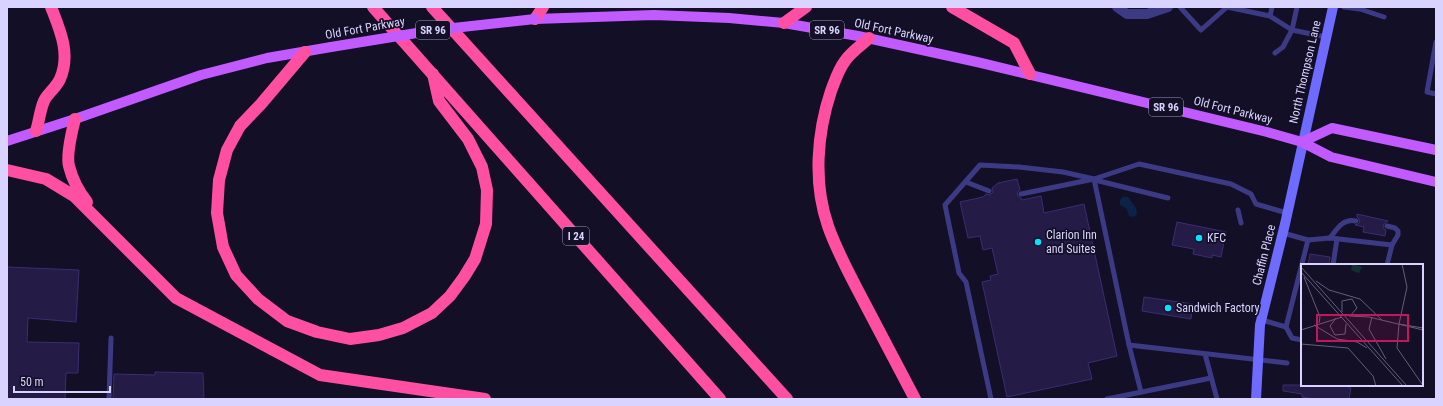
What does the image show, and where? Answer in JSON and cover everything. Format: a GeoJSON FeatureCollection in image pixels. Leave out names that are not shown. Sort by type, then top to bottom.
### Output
{"type":"FeatureCollection","features":[{"type":"Feature","properties":{"kind":"highway"},"geometry":{"type":"LineString","coordinates":[[36,131],[44,100],[55,89],[60,78],[64,61],[62,35],[51,7]]}},
{"type":"Feature","properties":{"kind":"highway","name":"I 24"},"geometry":{"type":"LineString","coordinates":[[373,7],[720,399]]}},
{"type":"Feature","properties":{"kind":"highway"},"geometry":{"type":"LineString","coordinates":[[432,7],[787,399]]}},
{"type":"Feature","properties":{"kind":"highway"},"geometry":{"type":"LineString","coordinates":[[535,19],[543,7]]}},
{"type":"Feature","properties":{"kind":"highway"},"geometry":{"type":"LineString","coordinates":[[784,23],[806,7]]}},
{"type":"Feature","properties":{"kind":"highway"},"geometry":{"type":"LineString","coordinates":[[952,7],[1014,43],[1030,74]]}},
{"type":"Feature","properties":{"kind":"highway"},"geometry":{"type":"LineString","coordinates":[[869,38],[845,60],[837,74],[829,98],[820,138],[820,187],[827,225],[834,242],[915,399]]}},
{"type":"Feature","properties":{"kind":"highway"},"geometry":{"type":"LineString","coordinates":[[305,52],[261,104],[240,126],[227,150],[219,180],[217,213],[223,247],[236,275],[258,299],[287,322],[317,332],[350,339],[379,335],[403,328],[432,313],[450,296],[475,259],[486,224],[487,190],[482,167],[468,139],[439,101],[433,74]]}},
{"type":"Feature","properties":{"kind":"highway"},"geometry":{"type":"LineString","coordinates":[[75,119],[70,140],[68,164],[81,194],[118,241],[176,298],[320,375],[485,399]]}},
{"type":"Feature","properties":{"kind":"highway"},"geometry":{"type":"LineString","coordinates":[[7,170],[46,179],[74,196],[108,229]]}},
{"type":"Feature","properties":{"kind":"main road","name":"Old Fort Parkway"},"geometry":{"type":"LineString","coordinates":[[7,141],[201,75],[267,58],[434,30],[535,19],[654,15],[729,18],[784,23],[869,38],[1030,74],[1267,132],[1302,142],[1331,157],[1436,182]]}},
{"type":"Feature","properties":{"kind":"main road"},"geometry":{"type":"LineString","coordinates":[[1302,142],[1332,128],[1436,150]]}},
{"type":"Feature","properties":{"kind":"street"},"geometry":{"type":"LineString","coordinates":[[1117,7],[1127,14],[1147,14],[1168,7]]}},
{"type":"Feature","properties":{"kind":"street","name":"North Thompson Lane"},"geometry":{"type":"LineString","coordinates":[[1302,142],[1333,7]]}},
{"type":"Feature","properties":{"kind":"street","name":"Chaffin Place"},"geometry":{"type":"LineString","coordinates":[[1256,399],[1262,320],[1288,213],[1302,142]]}},
{"type":"Feature","properties":{"kind":"lane"},"geometry":{"type":"LineString","coordinates":[[1180,7],[1201,30],[1227,7],[1270,16],[1292,30],[1326,38]]}},
{"type":"Feature","properties":{"kind":"lane"},"geometry":{"type":"LineString","coordinates":[[1270,16],[1272,7]]}},
{"type":"Feature","properties":{"kind":"lane"},"geometry":{"type":"LineString","coordinates":[[1275,53],[1283,47],[1292,30],[1297,7]]}},
{"type":"Feature","properties":{"kind":"lane"},"geometry":{"type":"LineString","coordinates":[[1344,7],[1360,9],[1384,17]]}},
{"type":"Feature","properties":{"kind":"lane"},"geometry":{"type":"LineString","coordinates":[[1436,42],[1427,92],[1436,94]]}},
{"type":"Feature","properties":{"kind":"lane"},"geometry":{"type":"LineString","coordinates":[[1020,194],[1094,180],[1139,164],[1231,184],[1251,194],[1256,204],[1288,213]]}},
{"type":"Feature","properties":{"kind":"lane"},"geometry":{"type":"LineString","coordinates":[[991,399],[966,282],[959,272],[946,205],[980,165],[1019,167],[1063,172],[1168,198]]}},
{"type":"Feature","properties":{"kind":"lane"},"geometry":{"type":"LineString","coordinates":[[1094,180],[1129,345],[1141,392]]}},
{"type":"Feature","properties":{"kind":"lane"},"geometry":{"type":"LineString","coordinates":[[966,182],[989,191]]}},
{"type":"Feature","properties":{"kind":"lane"},"geometry":{"type":"LineString","coordinates":[[1238,210],[1241,223]]}},
{"type":"Feature","properties":{"kind":"lane"},"geometry":{"type":"LineString","coordinates":[[1330,238],[1342,222],[1356,220]]}},
{"type":"Feature","properties":{"kind":"lane"},"geometry":{"type":"LineString","coordinates":[[1387,226],[1395,228],[1398,231],[1398,235],[1392,245],[1387,264]]}},
{"type":"Feature","properties":{"kind":"lane"},"geometry":{"type":"LineString","coordinates":[[1283,233],[1308,240],[1330,238],[1392,245]]}},
{"type":"Feature","properties":{"kind":"lane"},"geometry":{"type":"LineString","coordinates":[[1333,264],[1337,239]]}},
{"type":"Feature","properties":{"kind":"lane"},"geometry":{"type":"LineString","coordinates":[[1302,264],[1308,240]]}},
{"type":"Feature","properties":{"kind":"lane"},"geometry":{"type":"LineString","coordinates":[[1301,268],[1286,327],[1292,338],[1301,340]]}},
{"type":"Feature","properties":{"kind":"lane"},"geometry":{"type":"LineString","coordinates":[[1262,320],[1286,327]]}},
{"type":"Feature","properties":{"kind":"lane"},"geometry":{"type":"LineString","coordinates":[[109,399],[111,338]]}},
{"type":"Feature","properties":{"kind":"lane"},"geometry":{"type":"LineString","coordinates":[[1129,345],[1287,363]]}},
{"type":"Feature","properties":{"kind":"lane"},"geometry":{"type":"LineString","coordinates":[[1205,354],[1217,399]]}},
{"type":"Feature","properties":{"kind":"lane"},"geometry":{"type":"LineString","coordinates":[[1107,399],[1211,378]]}},
{"type":"Feature","properties":{"kind":"water"},"geometry":{"type":"Polygon","coordinates":[[[1123,197],[1128,197],[1136,208],[1137,214],[1134,217],[1129,216],[1127,209],[1120,205],[1120,200],[1123,197]]]}},
{"type":"Feature","properties":{"kind":"building"},"geometry":{"type":"Polygon","coordinates":[[[1017,179],[1020,190],[1017,193],[1018,196],[1022,200],[1041,196],[1044,213],[1084,204],[1117,356],[1088,363],[1092,379],[1007,397],[982,282],[991,280],[990,276],[998,274],[992,248],[983,250],[980,236],[968,238],[960,202],[983,197],[986,194],[990,195],[993,192],[992,188],[998,183],[1017,179]]]}},
{"type":"Feature","properties":{"kind":"building"},"geometry":{"type":"Polygon","coordinates":[[[1357,214],[1388,221],[1383,225],[1384,229],[1386,230],[1385,236],[1363,232],[1364,227],[1355,225],[1360,222],[1357,214]]]}},
{"type":"Feature","properties":{"kind":"building","name":"KFC"},"geometry":{"type":"Polygon","coordinates":[[[1177,222],[1226,232],[1221,257],[1212,255],[1212,258],[1193,254],[1194,249],[1172,245],[1177,222]]]}},
{"type":"Feature","properties":{"kind":"building"},"geometry":{"type":"Polygon","coordinates":[[[1310,254],[1330,257],[1329,264],[1308,264],[1310,254]]]}},
{"type":"Feature","properties":{"kind":"building"},"geometry":{"type":"Polygon","coordinates":[[[7,267],[79,270],[76,322],[28,318],[27,342],[79,343],[78,373],[66,373],[65,399],[7,399],[7,267]]]}},
{"type":"Feature","properties":{"kind":"building","name":"Sandwich Factory"},"geometry":{"type":"Polygon","coordinates":[[[1144,297],[1193,304],[1191,319],[1142,311],[1144,297]]]}},
{"type":"Feature","properties":{"kind":"building"},"geometry":{"type":"Polygon","coordinates":[[[155,372],[203,373],[204,399],[113,399],[114,374],[155,375],[155,372]]]}},
{"type":"Feature","properties":{"kind":"building"},"geometry":{"type":"Polygon","coordinates":[[[1283,385],[1349,386],[1349,388],[1351,388],[1349,399],[1314,399],[1302,397],[1302,394],[1283,391],[1283,385]]]}},
{"type":"Feature","properties":{"kind":"place","name":"KFC"},"geometry":{"type":"Point","coordinates":[1199,238]}},
{"type":"Feature","properties":{"kind":"place","name":"Clarion Inn and Suites"},"geometry":{"type":"Point","coordinates":[1038,242]}},
{"type":"Feature","properties":{"kind":"place","name":"Sandwich Factory"},"geometry":{"type":"Point","coordinates":[1168,308]}}]}
